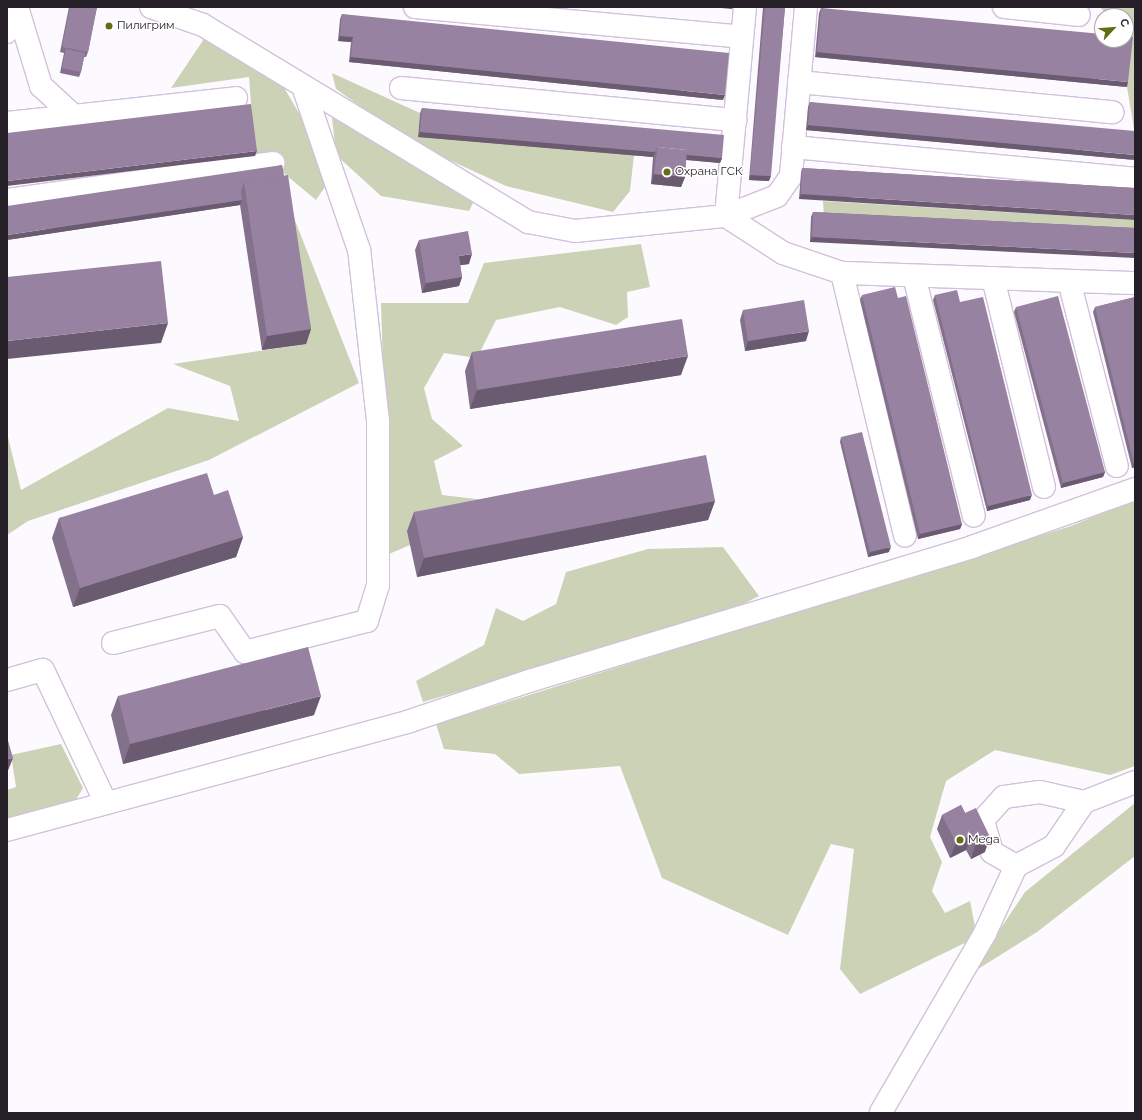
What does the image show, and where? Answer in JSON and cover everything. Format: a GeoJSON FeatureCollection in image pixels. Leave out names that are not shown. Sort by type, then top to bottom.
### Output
{"type":"FeatureCollection","features":[{"type":"Feature","properties":{"kind":"lane"},"geometry":{"type":"LineString","coordinates":[[7,32],[17,7]]}},
{"type":"Feature","properties":{"kind":"lane"},"geometry":{"type":"LineString","coordinates":[[17,7],[42,86],[74,116]]}},
{"type":"Feature","properties":{"kind":"lane"},"geometry":{"type":"LineString","coordinates":[[151,7],[202,25],[528,222],[575,231],[726,216],[777,196],[791,176],[806,7]]}},
{"type":"Feature","properties":{"kind":"lane"},"geometry":{"type":"LineString","coordinates":[[414,7],[742,37]]}},
{"type":"Feature","properties":{"kind":"lane"},"geometry":{"type":"LineString","coordinates":[[726,216],[745,7]]}},
{"type":"Feature","properties":{"kind":"lane"},"geometry":{"type":"LineString","coordinates":[[1004,7],[1079,15]]}},
{"type":"Feature","properties":{"kind":"lane"},"geometry":{"type":"LineString","coordinates":[[799,82],[1113,112]]}},
{"type":"Feature","properties":{"kind":"lane"},"geometry":{"type":"LineString","coordinates":[[113,643],[220,616],[245,652],[367,621],[378,586],[378,421],[359,250],[303,86]]}},
{"type":"Feature","properties":{"kind":"lane"},"geometry":{"type":"LineString","coordinates":[[401,88],[735,120]]}},
{"type":"Feature","properties":{"kind":"lane"},"geometry":{"type":"LineString","coordinates":[[7,123],[236,98]]}},
{"type":"Feature","properties":{"kind":"lane"},"geometry":{"type":"LineString","coordinates":[[793,147],[1135,179]]}},
{"type":"Feature","properties":{"kind":"lane"},"geometry":{"type":"LineString","coordinates":[[7,200],[273,163]]}},
{"type":"Feature","properties":{"kind":"lane"},"geometry":{"type":"LineString","coordinates":[[726,216],[783,253],[842,273],[1135,283]]}},
{"type":"Feature","properties":{"kind":"lane"},"geometry":{"type":"LineString","coordinates":[[842,273],[905,536]]}},
{"type":"Feature","properties":{"kind":"lane"},"geometry":{"type":"LineString","coordinates":[[914,276],[974,516]]}},
{"type":"Feature","properties":{"kind":"lane"},"geometry":{"type":"LineString","coordinates":[[993,278],[1044,487]]}},
{"type":"Feature","properties":{"kind":"lane"},"geometry":{"type":"LineString","coordinates":[[1069,281],[1116,466]]}},
{"type":"Feature","properties":{"kind":"lane"},"geometry":{"type":"LineString","coordinates":[[7,830],[105,801],[410,721],[529,680],[972,547],[1135,489]]}},
{"type":"Feature","properties":{"kind":"lane"},"geometry":{"type":"LineString","coordinates":[[7,680],[42,670],[105,801]]}},
{"type":"Feature","properties":{"kind":"lane"},"geometry":{"type":"LineString","coordinates":[[1016,866],[992,852],[983,820],[1004,798],[1040,792],[1084,802],[1135,782]]}},
{"type":"Feature","properties":{"kind":"lane"},"geometry":{"type":"LineString","coordinates":[[882,1112],[985,933],[1016,866],[1054,846],[1084,802]]}},
{"type":"Feature","properties":{"kind":"green space"},"geometry":{"type":"Polygon","coordinates":[[[1100,7],[1135,7],[1135,135],[1127,87],[1130,48],[1134,48],[1134,8],[1100,7]]]}},
{"type":"Feature","properties":{"kind":"green space"},"geometry":{"type":"Polygon","coordinates":[[[206,36],[283,86],[313,137],[327,184],[316,200],[280,170],[255,156],[249,77],[171,88],[206,36]]]}},
{"type":"Feature","properties":{"kind":"green space"},"geometry":{"type":"Polygon","coordinates":[[[332,73],[420,113],[418,137],[634,155],[630,191],[613,212],[506,186],[412,143],[336,89],[332,73]]]}},
{"type":"Feature","properties":{"kind":"green space"},"geometry":{"type":"Polygon","coordinates":[[[332,117],[474,201],[469,211],[381,196],[336,155],[332,117]]]}},
{"type":"Feature","properties":{"kind":"green space"},"geometry":{"type":"Polygon","coordinates":[[[283,190],[359,383],[209,460],[28,521],[7,535],[7,433],[21,490],[168,408],[239,421],[230,386],[173,364],[306,344],[283,190]]]}},
{"type":"Feature","properties":{"kind":"green space"},"geometry":{"type":"Polygon","coordinates":[[[823,201],[1135,220],[1135,233],[824,217],[823,201]]]}},
{"type":"Feature","properties":{"kind":"green space"},"geometry":{"type":"Polygon","coordinates":[[[641,244],[650,287],[627,292],[628,317],[616,325],[560,307],[496,320],[477,358],[444,353],[424,388],[432,419],[463,446],[434,461],[442,495],[485,500],[410,545],[389,554],[381,303],[468,303],[484,263],[641,244]]]}},
{"type":"Feature","properties":{"kind":"green space"},"geometry":{"type":"Polygon","coordinates":[[[1135,500],[1135,766],[1110,775],[995,750],[946,781],[930,837],[942,862],[932,891],[945,913],[970,901],[977,937],[860,994],[840,969],[854,849],[831,844],[788,935],[662,878],[620,766],[519,774],[495,754],[444,749],[436,724],[1071,526],[1135,500]]]}},
{"type":"Feature","properties":{"kind":"green space"},"geometry":{"type":"Polygon","coordinates":[[[723,547],[759,596],[722,615],[423,702],[416,681],[484,645],[496,608],[523,621],[556,604],[566,572],[648,549],[723,547]]]}},
{"type":"Feature","properties":{"kind":"green space"},"geometry":{"type":"Polygon","coordinates":[[[61,744],[83,788],[74,803],[7,820],[7,790],[16,787],[11,755],[61,744]]]}},
{"type":"Feature","properties":{"kind":"green space"},"geometry":{"type":"Polygon","coordinates":[[[1135,803],[1135,856],[1037,932],[970,974],[1025,892],[1135,803]]]}},
{"type":"Feature","properties":{"kind":"building"},"geometry":{"type":"Polygon","coordinates":[[[70,7],[97,7],[88,52],[62,47],[70,7]]]}},
{"type":"Feature","properties":{"kind":"building"},"geometry":{"type":"Polygon","coordinates":[[[765,7],[785,7],[771,176],[750,175],[765,7]]]}},
{"type":"Feature","properties":{"kind":"building"},"geometry":{"type":"Polygon","coordinates":[[[821,8],[1094,33],[1094,48],[1132,48],[1128,82],[817,52],[821,8]]]}},
{"type":"Feature","properties":{"kind":"building"},"geometry":{"type":"Polygon","coordinates":[[[342,14],[729,53],[725,95],[351,57],[353,37],[340,36],[342,14]]]}},
{"type":"Feature","properties":{"kind":"building"},"geometry":{"type":"Polygon","coordinates":[[[66,49],[85,53],[81,72],[62,68],[66,49]]]}},
{"type":"Feature","properties":{"kind":"building"},"geometry":{"type":"Polygon","coordinates":[[[810,102],[1135,131],[1135,155],[808,125],[810,102]]]}},
{"type":"Feature","properties":{"kind":"building"},"geometry":{"type":"Polygon","coordinates":[[[251,104],[257,151],[7,181],[7,133],[251,104]]]}},
{"type":"Feature","properties":{"kind":"building"},"geometry":{"type":"Polygon","coordinates":[[[422,108],[724,135],[722,158],[687,155],[687,150],[657,147],[655,152],[420,132],[422,108]]]}},
{"type":"Feature","properties":{"kind":"building"},"geometry":{"type":"Polygon","coordinates":[[[657,147],[687,150],[685,177],[654,174],[657,147]]]}},
{"type":"Feature","properties":{"kind":"building"},"geometry":{"type":"Polygon","coordinates":[[[282,165],[283,176],[244,182],[241,191],[242,200],[7,235],[7,206],[282,165]]]}},
{"type":"Feature","properties":{"kind":"building"},"geometry":{"type":"Polygon","coordinates":[[[802,168],[1135,188],[1135,215],[801,194],[802,168]]]}},
{"type":"Feature","properties":{"kind":"building"},"geometry":{"type":"Polygon","coordinates":[[[288,175],[311,329],[267,336],[244,182],[288,175]]]}},
{"type":"Feature","properties":{"kind":"building"},"geometry":{"type":"Polygon","coordinates":[[[813,212],[1135,228],[1135,253],[812,237],[813,212]]]}},
{"type":"Feature","properties":{"kind":"building"},"geometry":{"type":"Polygon","coordinates":[[[468,231],[472,254],[459,256],[462,277],[426,283],[419,240],[468,231]]]}},
{"type":"Feature","properties":{"kind":"building"},"geometry":{"type":"Polygon","coordinates":[[[161,261],[168,323],[7,341],[7,277],[161,261]]]}},
{"type":"Feature","properties":{"kind":"building"},"geometry":{"type":"Polygon","coordinates":[[[895,287],[898,298],[906,296],[962,524],[920,534],[862,295],[895,287]]]}},
{"type":"Feature","properties":{"kind":"building"},"geometry":{"type":"Polygon","coordinates":[[[957,290],[960,302],[983,297],[1032,495],[988,506],[935,295],[957,290]]]}},
{"type":"Feature","properties":{"kind":"building"},"geometry":{"type":"Polygon","coordinates":[[[1058,296],[1105,472],[1063,483],[1016,307],[1058,296]]]}},
{"type":"Feature","properties":{"kind":"building"},"geometry":{"type":"Polygon","coordinates":[[[1135,297],[1135,463],[1134,463],[1095,307],[1135,297]]]}},
{"type":"Feature","properties":{"kind":"building"},"geometry":{"type":"Polygon","coordinates":[[[804,300],[809,331],[748,341],[743,310],[804,300]]]}},
{"type":"Feature","properties":{"kind":"building"},"geometry":{"type":"Polygon","coordinates":[[[682,319],[688,356],[477,390],[472,352],[682,319]]]}},
{"type":"Feature","properties":{"kind":"building"},"geometry":{"type":"Polygon","coordinates":[[[862,432],[891,547],[870,552],[841,437],[862,432]]]}},
{"type":"Feature","properties":{"kind":"building"},"geometry":{"type":"Polygon","coordinates":[[[706,455],[715,501],[424,558],[414,512],[706,455]]]}},
{"type":"Feature","properties":{"kind":"building"},"geometry":{"type":"Polygon","coordinates":[[[207,473],[214,495],[228,490],[243,537],[80,588],[59,518],[207,473]]]}},
{"type":"Feature","properties":{"kind":"building"},"geometry":{"type":"Polygon","coordinates":[[[308,647],[321,696],[130,744],[118,696],[308,647]]]}},
{"type":"Feature","properties":{"kind":"building"},"geometry":{"type":"Polygon","coordinates":[[[7,737],[13,758],[7,759],[7,737]]]}},
{"type":"Feature","properties":{"kind":"building"},"geometry":{"type":"Polygon","coordinates":[[[961,805],[965,813],[976,808],[990,837],[976,844],[972,835],[956,843],[942,815],[961,805]]]}},
{"type":"Feature","properties":{"kind":"place","name":"Пилигрим"},"geometry":{"type":"Point","coordinates":[109,26]}},
{"type":"Feature","properties":{"kind":"place","name":"Охрана ГСК"},"geometry":{"type":"Point","coordinates":[667,172]}},
{"type":"Feature","properties":{"kind":"place","name":"Mega"},"geometry":{"type":"Point","coordinates":[960,840]}}]}
